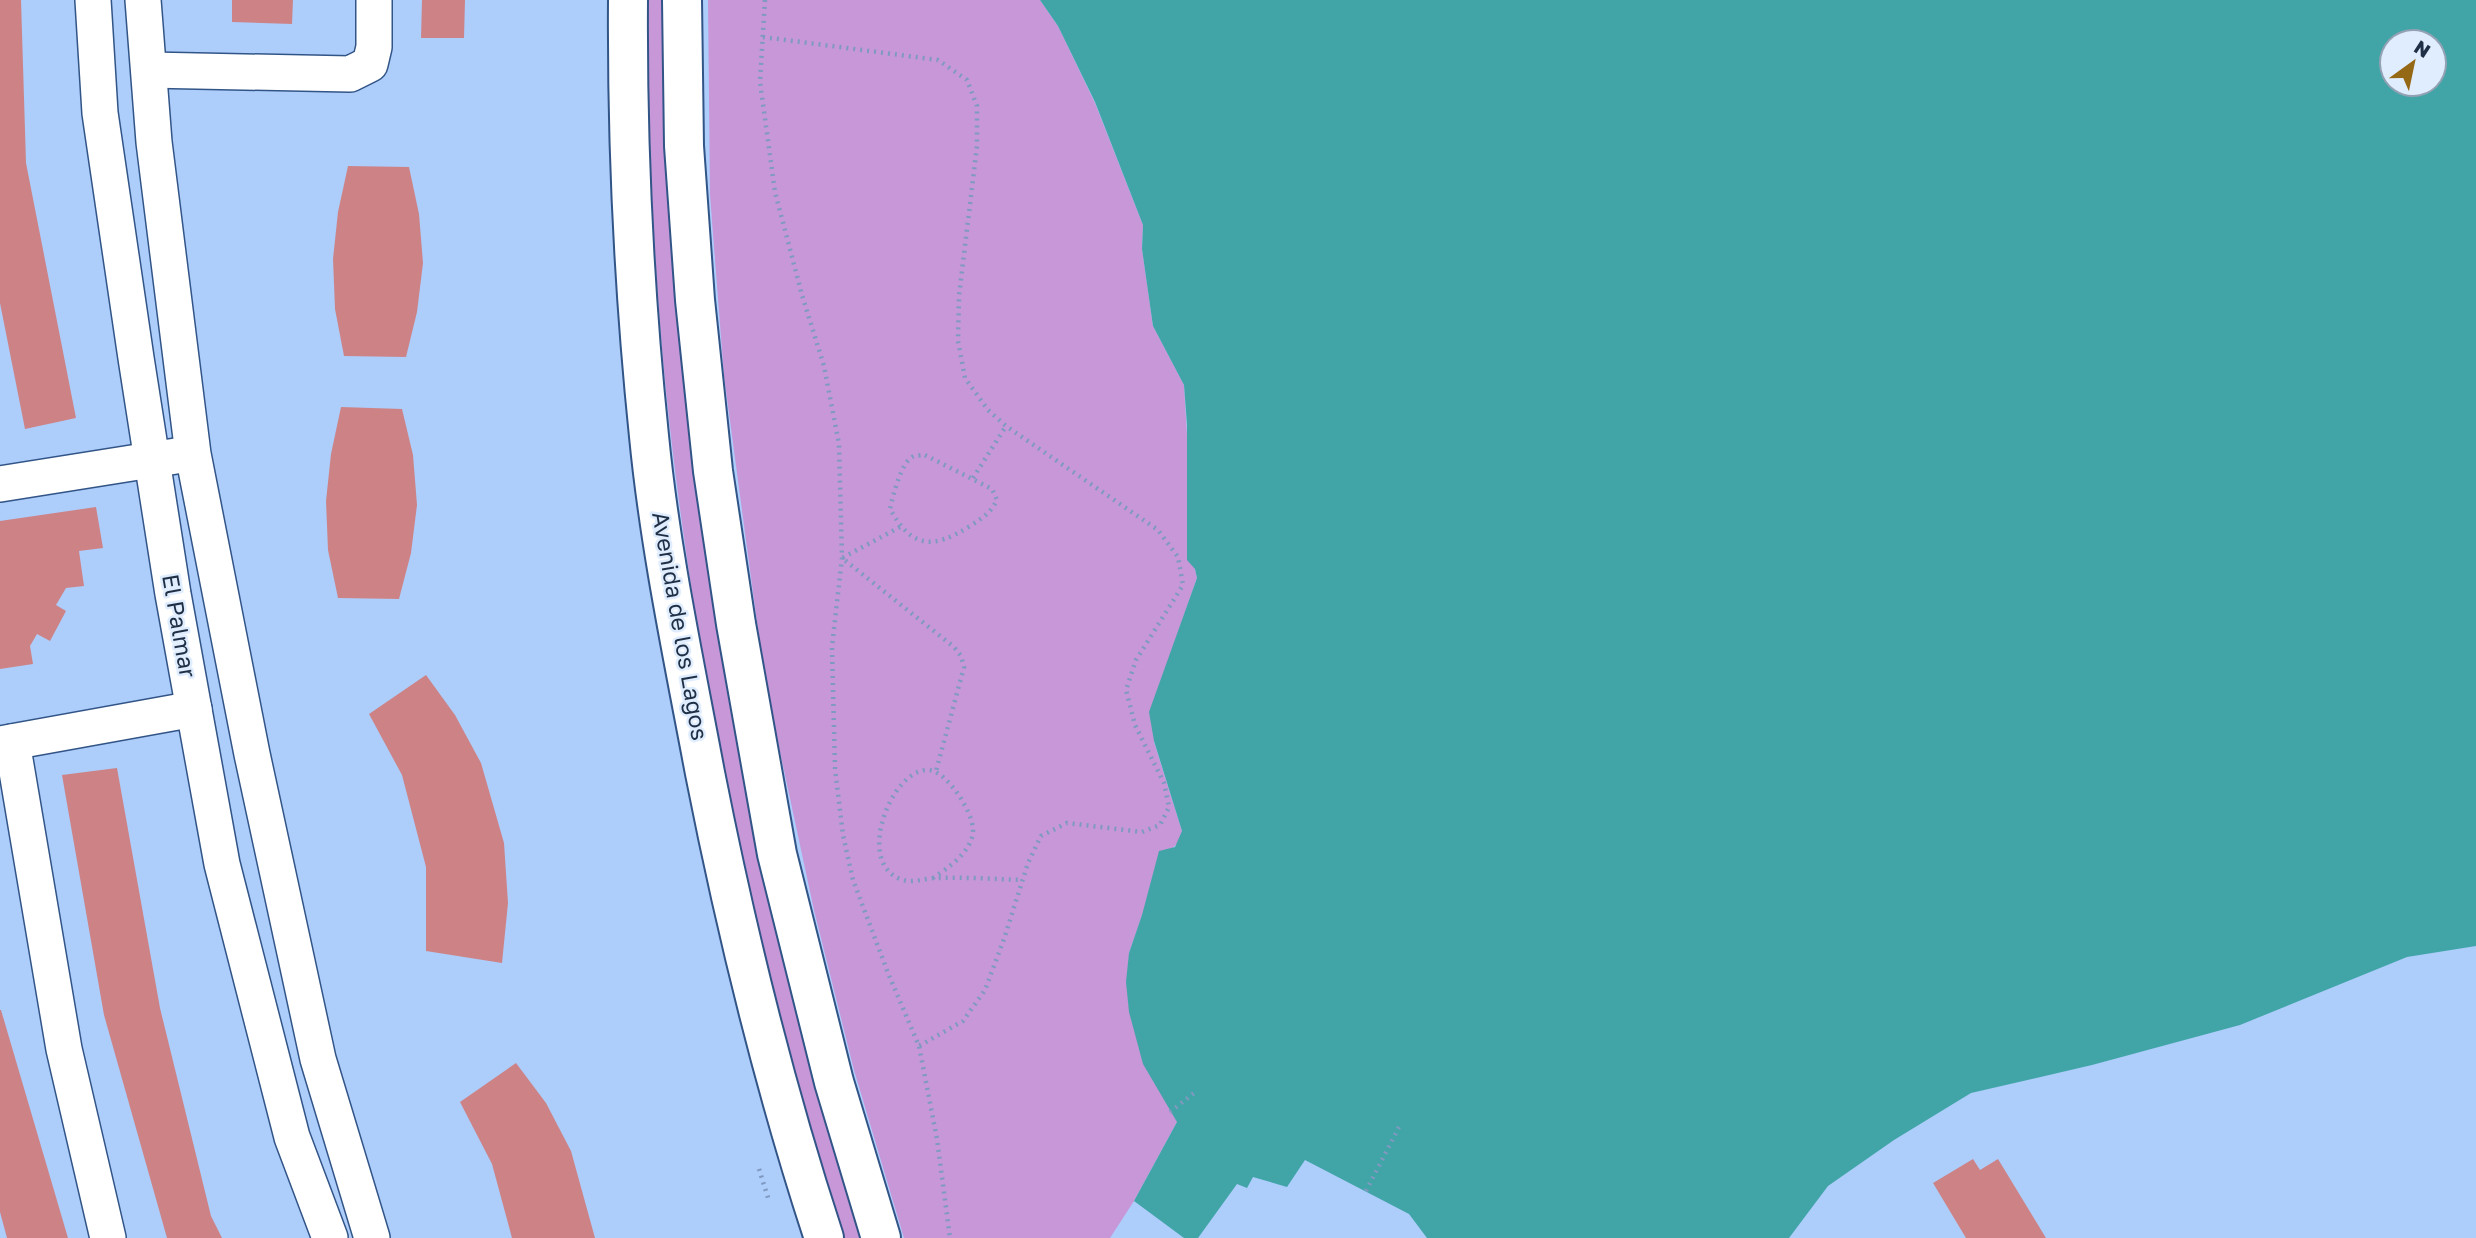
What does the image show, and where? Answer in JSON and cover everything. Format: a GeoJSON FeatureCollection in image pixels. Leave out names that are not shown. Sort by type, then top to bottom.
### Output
{"type":"FeatureCollection","features":[{"type":"Feature","properties":{"kind":"street","name":"El Palmar"},"geometry":{"type":"LineString","coordinates":[[93,0],[100,113],[136,358],[222,864],[292,1137],[330,1238]]}},
{"type":"Feature","properties":{"kind":"street","name":"El Palmar"},"geometry":{"type":"LineString","coordinates":[[144,0],[154,142],[193,454],[252,754],[318,1059],[372,1238]]}},
{"type":"Feature","properties":{"kind":"street"},"geometry":{"type":"LineString","coordinates":[[149,70],[350,74],[370,64],[374,47],[374,0]]}},
{"type":"Feature","properties":{"kind":"street","name":"Avenida de los Lagos"},"geometry":{"type":"LineString","coordinates":[[628,0],[634,244],[649,438],[673,606],[723,862],[754,993],[797,1155],[824,1238]]}},
{"type":"Feature","properties":{"kind":"street"},"geometry":{"type":"LineString","coordinates":[[682,0],[684,146],[695,300],[713,471],[736,624],[777,854],[834,1082],[881,1238]]}},
{"type":"Feature","properties":{"kind":"street"},"geometry":{"type":"LineString","coordinates":[[136,358],[181,351]]}},
{"type":"Feature","properties":{"kind":"street"},"geometry":{"type":"LineString","coordinates":[[0,484],[152,458],[193,454]]}},
{"type":"Feature","properties":{"kind":"street"},"geometry":{"type":"LineString","coordinates":[[108,1238],[64,1049],[6,743],[194,709]]}},
{"type":"Feature","properties":{"kind":"street"},"geometry":{"type":"LineString","coordinates":[[276,1076],[318,1059]]}},
{"type":"Feature","properties":{"kind":"path"},"geometry":{"type":"LineString","coordinates":[[765,0],[760,82],[775,192],[824,366],[839,444],[842,558],[832,647],[835,769],[843,835],[853,880],[919,1046],[937,1139],[950,1238]]}},
{"type":"Feature","properties":{"kind":"path"},"geometry":{"type":"LineString","coordinates":[[763,37],[938,60],[967,80],[977,106],[978,146],[959,296],[958,341],[965,378],[988,410],[1006,426],[1158,530],[1178,557],[1183,585],[1136,660],[1126,690],[1135,725],[1164,783],[1169,807],[1160,825],[1142,832],[1067,823],[1041,836],[1022,880],[985,990],[963,1021],[919,1046]]}},
{"type":"Feature","properties":{"kind":"path"},"geometry":{"type":"LineString","coordinates":[[973,478],[1006,426]]}},
{"type":"Feature","properties":{"kind":"path"},"geometry":{"type":"LineString","coordinates":[[925,455],[973,478],[992,489],[997,500],[991,513],[954,536],[929,543],[912,538],[900,527],[890,509],[894,491],[907,461],[914,456],[925,455]]}},
{"type":"Feature","properties":{"kind":"path"},"geometry":{"type":"LineString","coordinates":[[842,558],[900,527]]}},
{"type":"Feature","properties":{"kind":"path"},"geometry":{"type":"LineString","coordinates":[[842,558],[954,647],[961,656],[964,667],[936,771]]}},
{"type":"Feature","properties":{"kind":"path"},"geometry":{"type":"LineString","coordinates":[[933,878],[953,865],[969,845],[973,830],[967,811],[949,781],[936,771],[924,769],[898,790],[882,820],[877,839],[881,858],[890,873],[901,880],[913,882],[933,878],[1022,880]]}},
{"type":"Feature","properties":{"kind":"path"},"geometry":{"type":"LineString","coordinates":[[1170,1112],[1194,1093]]}},
{"type":"Feature","properties":{"kind":"path"},"geometry":{"type":"LineString","coordinates":[[1366,1191],[1400,1125]]}},
{"type":"Feature","properties":{"kind":"shaded area"},"geometry":{"type":"Polygon","coordinates":[[[644,0],[663,0],[702,524],[726,686],[755,845],[787,978],[861,1238],[841,1238],[798,1092],[746,896],[715,734],[696,620],[666,391],[652,196],[644,0]]]}},
{"type":"Feature","properties":{"kind":"shaded area"},"geometry":{"type":"Polygon","coordinates":[[[708,0],[1040,0],[1058,26],[1095,103],[1143,225],[1142,249],[1153,326],[1184,385],[1197,578],[1169,658],[1154,742],[1182,831],[1177,844],[1165,851],[1129,953],[1177,1122],[1134,1201],[1110,1238],[904,1238],[854,1070],[814,910],[765,682],[724,376],[710,195],[708,0]]]}},
{"type":"Feature","properties":{"kind":"shaded area"},"geometry":{"type":"Polygon","coordinates":[[[1040,0],[2476,0],[2476,946],[2407,957],[2240,1025],[2092,1065],[1971,1093],[1894,1140],[1828,1186],[1789,1238],[1427,1238],[1409,1214],[1305,1160],[1287,1187],[1253,1177],[1247,1188],[1237,1184],[1198,1238],[1184,1238],[1134,1201],[1177,1122],[1143,1064],[1129,1012],[1126,982],[1129,953],[1159,851],[1175,847],[1182,831],[1154,741],[1149,712],[1197,578],[1195,569],[1187,560],[1187,425],[1184,385],[1153,326],[1142,249],[1143,225],[1095,102],[1058,26],[1040,0]]]}},
{"type":"Feature","properties":{"kind":"building"},"geometry":{"type":"Polygon","coordinates":[[[0,0],[21,0],[26,163],[76,418],[25,429],[0,303],[0,0]]]}},
{"type":"Feature","properties":{"kind":"building"},"geometry":{"type":"Polygon","coordinates":[[[232,0],[293,0],[292,24],[232,22],[232,0]]]}},
{"type":"Feature","properties":{"kind":"building"},"geometry":{"type":"Polygon","coordinates":[[[422,0],[465,0],[464,38],[421,38],[422,0]]]}},
{"type":"Feature","properties":{"kind":"building"},"geometry":{"type":"Polygon","coordinates":[[[348,166],[409,167],[419,214],[423,263],[417,312],[406,357],[344,356],[335,309],[333,259],[338,212],[348,166]]]}},
{"type":"Feature","properties":{"kind":"building"},"geometry":{"type":"Polygon","coordinates":[[[341,407],[402,409],[413,455],[417,505],[411,553],[399,599],[338,598],[328,550],[326,501],[331,454],[341,407]]]}},
{"type":"Feature","properties":{"kind":"building"},"geometry":{"type":"Polygon","coordinates":[[[96,507],[103,548],[79,551],[84,586],[66,588],[56,605],[66,611],[50,641],[37,634],[30,646],[33,664],[0,669],[0,521],[96,507]]]}},
{"type":"Feature","properties":{"kind":"building"},"geometry":{"type":"Polygon","coordinates":[[[426,675],[455,715],[481,763],[504,843],[508,903],[502,963],[426,951],[426,867],[402,775],[369,714],[426,675]]]}},
{"type":"Feature","properties":{"kind":"building"},"geometry":{"type":"Polygon","coordinates":[[[117,768],[160,1008],[211,1216],[222,1238],[167,1238],[104,1015],[62,775],[117,768]]]}},
{"type":"Feature","properties":{"kind":"building"},"geometry":{"type":"Polygon","coordinates":[[[0,1010],[68,1238],[7,1238],[0,1212],[0,1010]]]}},
{"type":"Feature","properties":{"kind":"building"},"geometry":{"type":"Polygon","coordinates":[[[516,1063],[546,1103],[571,1151],[595,1238],[512,1238],[492,1164],[460,1102],[516,1063]]]}},
{"type":"Feature","properties":{"kind":"building"},"geometry":{"type":"Polygon","coordinates":[[[1973,1159],[1980,1170],[1998,1159],[2046,1238],[1966,1238],[1933,1183],[1973,1159]]]}}]}
